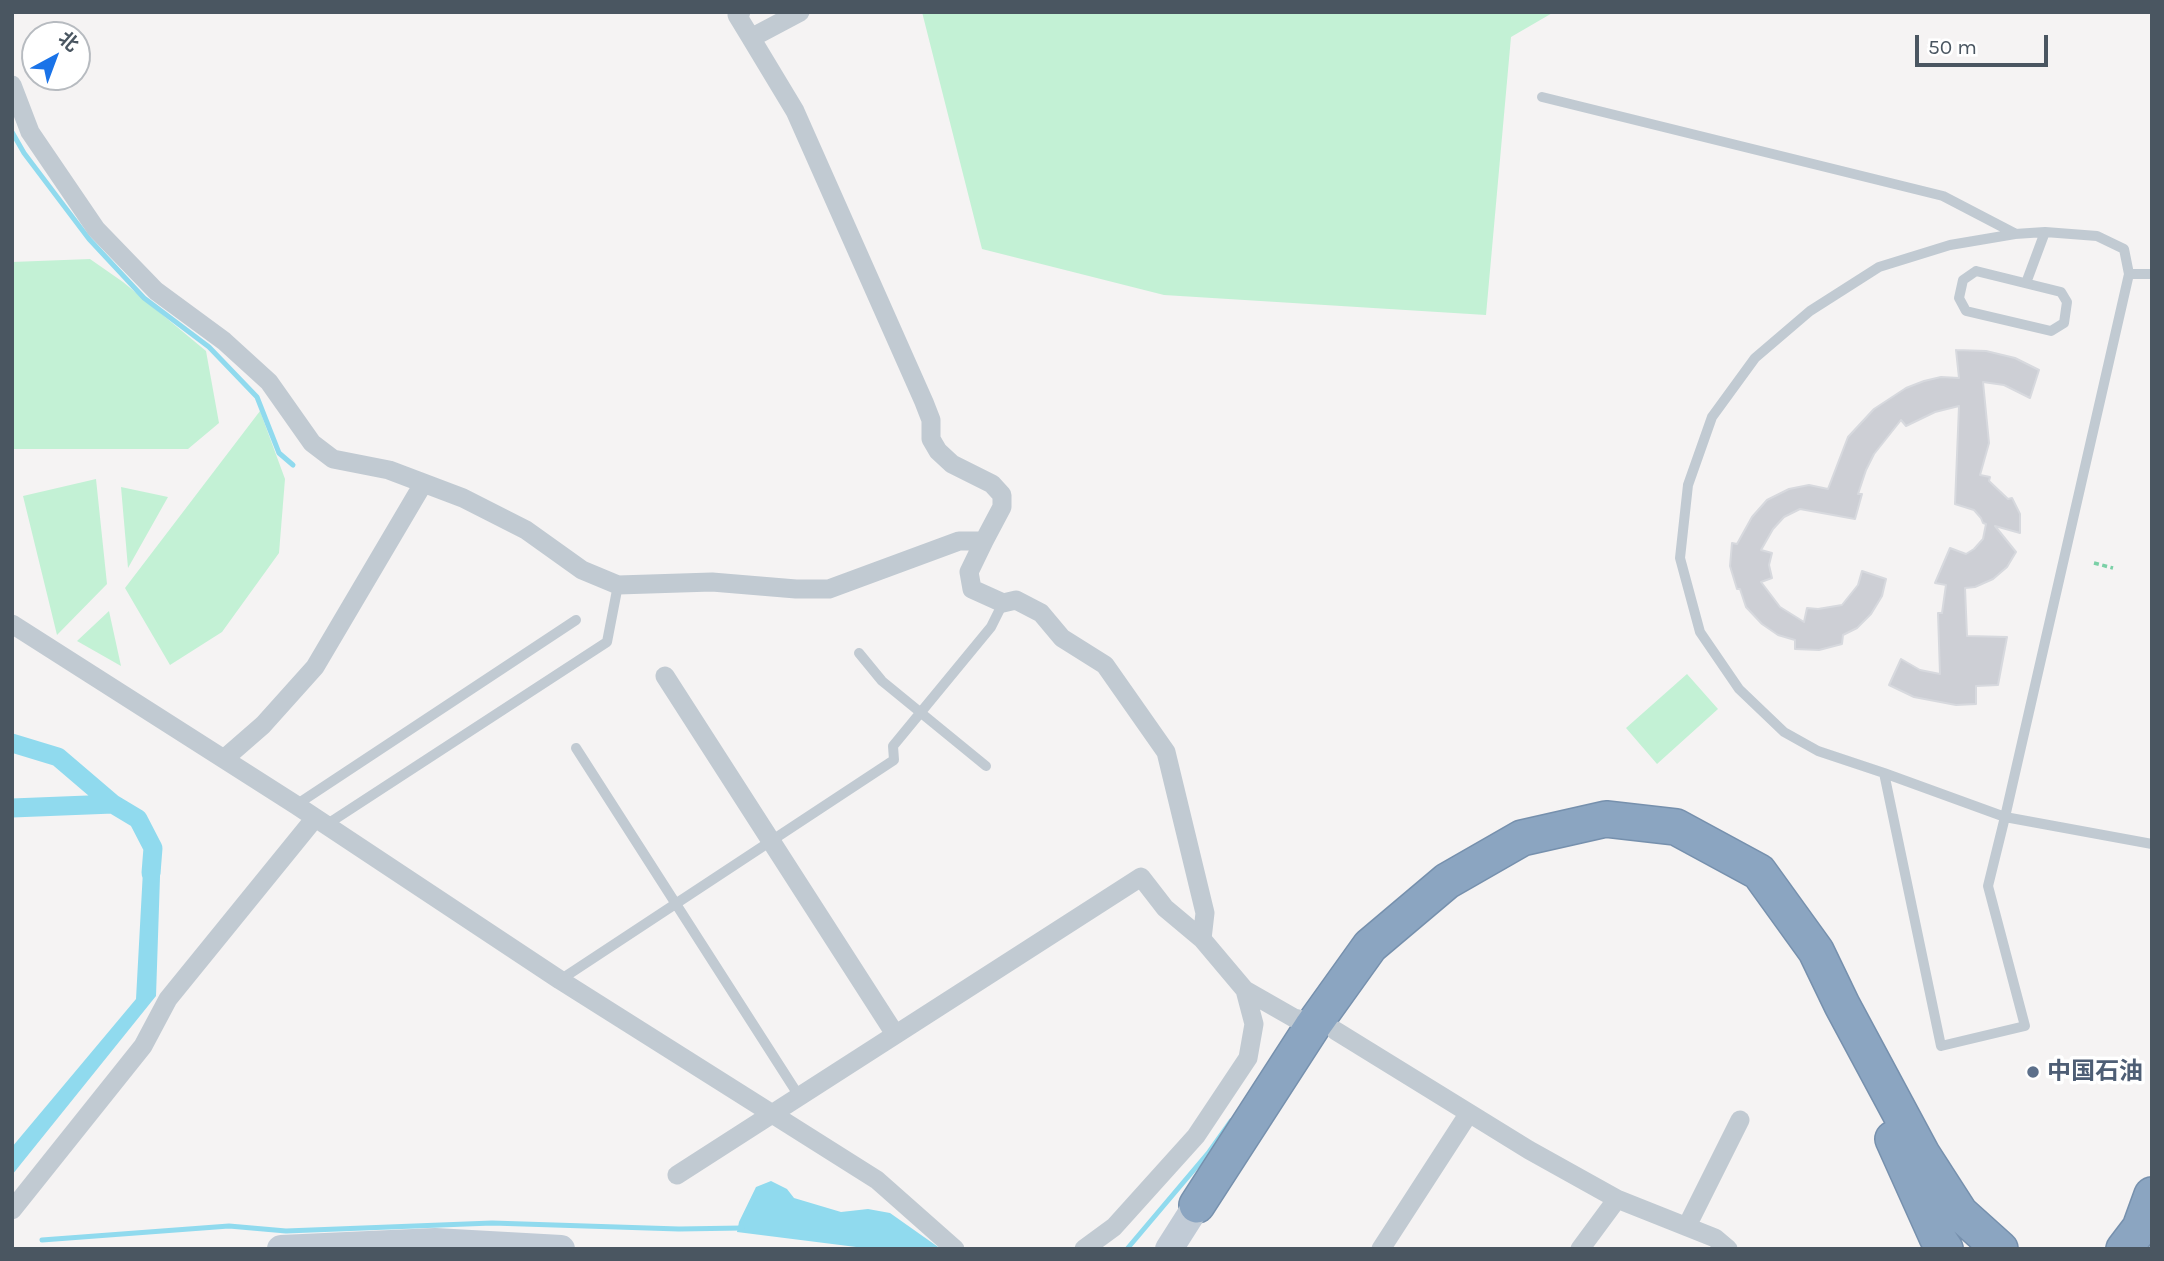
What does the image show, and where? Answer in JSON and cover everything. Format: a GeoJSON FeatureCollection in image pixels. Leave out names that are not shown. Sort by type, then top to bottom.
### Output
{"type":"FeatureCollection","features":[{"type":"Feature","properties":{"kind":"highway"},"geometry":{"type":"LineString","coordinates":[[1197,1205],[1312,1027],[1370,946],[1447,881],[1522,838],[1606,819],[1676,827],[1759,872],[1816,951],[1922,1154],[1960,1213],[2000,1249]]}},
{"type":"Feature","properties":{"kind":"highway"},"geometry":{"type":"LineString","coordinates":[[1842,1005],[1901,1159],[1945,1249]]}},
{"type":"Feature","properties":{"kind":"highway"},"geometry":{"type":"LineString","coordinates":[[2124,1249],[2140,1228],[2152,1195]]}},
{"type":"Feature","properties":{"kind":"street"},"geometry":{"type":"LineString","coordinates":[[741,12],[737,15],[795,111],[924,402],[931,420],[931,439],[952,464],[992,484],[1002,495],[1002,507],[969,572],[972,589],[1003,603],[1016,600],[1041,613],[1062,638],[1105,665],[1167,752],[1205,913],[1202,939]]}},
{"type":"Feature","properties":{"kind":"street"},"geometry":{"type":"LineString","coordinates":[[751,38],[800,12]]}},
{"type":"Feature","properties":{"kind":"street"},"geometry":{"type":"LineString","coordinates":[[12,85],[30,132],[96,229],[156,291],[224,341],[268,382],[312,443],[333,459],[389,470],[463,498],[526,530],[582,570],[618,585],[712,582],[830,589],[959,541],[984,541]]}},
{"type":"Feature","properties":{"kind":"street"},"geometry":{"type":"LineString","coordinates":[[224,759],[263,725],[315,667],[423,484]]}},
{"type":"Feature","properties":{"kind":"street"},"geometry":{"type":"LineString","coordinates":[[12,624],[296,805],[560,980],[877,1180],[956,1249]]}},
{"type":"Feature","properties":{"kind":"street"},"geometry":{"type":"LineString","coordinates":[[665,676],[895,1034]]}},
{"type":"Feature","properties":{"kind":"street"},"geometry":{"type":"LineString","coordinates":[[12,1210],[143,1046],[168,999],[320,822]]}},
{"type":"Feature","properties":{"kind":"street"},"geometry":{"type":"LineString","coordinates":[[677,1175],[1141,877],[1166,908],[1202,939],[1245,990],[1301,1020]]}},
{"type":"Feature","properties":{"kind":"street"},"geometry":{"type":"LineString","coordinates":[[1084,1249],[1115,1227],[1196,1136],[1248,1058],[1254,1024],[1245,990]]}},
{"type":"Feature","properties":{"kind":"street"},"geometry":{"type":"LineString","coordinates":[[1336,1031],[1529,1150],[1617,1199],[1716,1238],[1728,1249]]}},
{"type":"Feature","properties":{"kind":"street"},"geometry":{"type":"LineString","coordinates":[[1381,1249],[1469,1113]]}},
{"type":"Feature","properties":{"kind":"street"},"geometry":{"type":"LineString","coordinates":[[1687,1226],[1740,1119]]}},
{"type":"Feature","properties":{"kind":"street"},"geometry":{"type":"LineString","coordinates":[[1580,1249],[1617,1199]]}},
{"type":"Feature","properties":{"kind":"street"},"geometry":{"type":"LineString","coordinates":[[1169,1249],[1197,1205]]}},
{"type":"Feature","properties":{"kind":"street"},"geometry":{"type":"LineString","coordinates":[[281,1249],[435,1242],[561,1249]]}},
{"type":"Feature","properties":{"kind":"lane"},"geometry":{"type":"LineString","coordinates":[[1542,97],[1943,196],[2015,234]]}},
{"type":"Feature","properties":{"kind":"lane"},"geometry":{"type":"LineString","coordinates":[[2026,283],[2045,232]]}},
{"type":"Feature","properties":{"kind":"lane"},"geometry":{"type":"LineString","coordinates":[[1884,774],[1941,1046],[2025,1026],[1988,886],[2005,817],[2129,274],[2124,249],[2097,236],[2045,232],[1950,245],[1879,267],[1810,311],[1755,358],[1712,416],[1688,485],[1681,558],[1700,632],[1739,689],[1784,732],[1818,751],[1884,774],[2005,817],[2152,844]]}},
{"type":"Feature","properties":{"kind":"lane"},"geometry":{"type":"LineString","coordinates":[[1976,271],[2026,283],[2061,292],[2067,302],[2064,323],[2051,331],[2003,320],[1966,311],[1959,298],[1963,280],[1976,271]]}},
{"type":"Feature","properties":{"kind":"lane"},"geometry":{"type":"LineString","coordinates":[[2129,274],[2152,274]]}},
{"type":"Feature","properties":{"kind":"lane"},"geometry":{"type":"LineString","coordinates":[[320,822],[607,642],[618,585]]}},
{"type":"Feature","properties":{"kind":"lane"},"geometry":{"type":"LineString","coordinates":[[560,980],[894,760],[893,746],[991,627],[1003,603]]}},
{"type":"Feature","properties":{"kind":"lane"},"geometry":{"type":"LineString","coordinates":[[296,805],[576,620]]}},
{"type":"Feature","properties":{"kind":"lane"},"geometry":{"type":"LineString","coordinates":[[859,653],[882,681],[986,766]]}},
{"type":"Feature","properties":{"kind":"lane"},"geometry":{"type":"LineString","coordinates":[[576,748],[799,1096]]}},
{"type":"Feature","properties":{"kind":"path"},"geometry":{"type":"LineString","coordinates":[[2094,563],[2113,568]]}},
{"type":"Feature","properties":{"kind":"green space"},"geometry":{"type":"Polygon","coordinates":[[[922,12],[1554,12],[1511,37],[1486,315],[1164,295],[982,249],[922,12]]]}},
{"type":"Feature","properties":{"kind":"green space"},"geometry":{"type":"Polygon","coordinates":[[[90,259],[123,282],[206,351],[219,423],[188,449],[12,449],[12,262],[90,259]]]}},
{"type":"Feature","properties":{"kind":"green space"},"geometry":{"type":"Polygon","coordinates":[[[260,411],[285,479],[279,553],[222,632],[170,665],[125,588],[260,411]]]}},
{"type":"Feature","properties":{"kind":"green space"},"geometry":{"type":"Polygon","coordinates":[[[96,479],[107,584],[57,635],[23,496],[96,479]]]}},
{"type":"Feature","properties":{"kind":"green space"},"geometry":{"type":"Polygon","coordinates":[[[121,487],[168,497],[128,568],[121,487]]]}},
{"type":"Feature","properties":{"kind":"green space"},"geometry":{"type":"Polygon","coordinates":[[[109,611],[121,666],[77,641],[109,611]]]}},
{"type":"Feature","properties":{"kind":"green space"},"geometry":{"type":"Polygon","coordinates":[[[1687,674],[1718,709],[1657,764],[1626,728],[1687,674]]]}},
{"type":"Feature","properties":{"kind":"water"},"geometry":{"type":"Polygon","coordinates":[[[161,847],[156,996],[12,1175],[12,1147],[136,999],[144,852],[161,847]]]}},
{"type":"Feature","properties":{"kind":"water"},"geometry":{"type":"Polygon","coordinates":[[[771,1181],[787,1189],[794,1198],[841,1212],[868,1209],[890,1213],[941,1249],[872,1249],[737,1232],[756,1187],[771,1181]]]}},
{"type":"Feature","properties":{"kind":"building"},"geometry":{"type":"Polygon","coordinates":[[[1956,350],[1986,351],[2015,358],[2039,370],[2030,398],[2004,385],[1983,382],[1989,443],[1980,475],[1990,477],[1989,481],[2008,499],[2012,498],[2020,514],[2020,533],[1995,526],[2016,552],[2007,567],[1993,579],[1975,587],[1965,588],[1967,636],[2007,637],[1998,685],[1976,686],[1976,704],[1956,705],[1914,697],[1889,685],[1901,659],[1920,670],[1940,674],[1938,613],[1942,613],[1946,585],[1935,583],[1950,548],[1966,554],[1983,539],[1986,524],[1974,510],[1955,504],[1959,406],[1935,412],[1906,426],[1901,420],[1874,454],[1866,470],[1858,494],[1862,494],[1855,519],[1800,509],[1784,517],[1773,529],[1761,550],[1772,553],[1769,565],[1772,578],[1761,582],[1780,607],[1804,622],[1807,608],[1842,605],[1858,585],[1862,571],[1886,579],[1882,596],[1871,614],[1857,628],[1843,635],[1842,644],[1819,650],[1795,649],[1795,640],[1778,635],[1762,624],[1746,607],[1730,566],[1732,543],[1737,544],[1752,517],[1767,500],[1789,489],[1809,485],[1828,489],[1848,437],[1874,409],[1906,388],[1924,381],[1941,377],[1959,378],[1956,350]]]}},
{"type":"Feature","properties":{"kind":"waterway"},"geometry":{"type":"LineString","coordinates":[[12,132],[24,153],[89,239],[144,298],[209,347],[257,397],[279,453],[293,465]]}},
{"type":"Feature","properties":{"kind":"waterway"},"geometry":{"type":"LineString","coordinates":[[12,743],[58,757],[113,804]]}},
{"type":"Feature","properties":{"kind":"waterway"},"geometry":{"type":"LineString","coordinates":[[12,808],[113,804],[138,819],[153,848],[151,873]]}},
{"type":"Feature","properties":{"kind":"waterway"},"geometry":{"type":"LineString","coordinates":[[1127,1249],[1209,1152],[1231,1121]]}},
{"type":"Feature","properties":{"kind":"waterway"},"geometry":{"type":"LineString","coordinates":[[42,1240],[229,1226],[286,1231],[492,1223],[679,1229],[742,1228]]}},
{"type":"Feature","properties":{"kind":"place","name":"中国石油"},"geometry":{"type":"Point","coordinates":[2033,1072]}}]}
